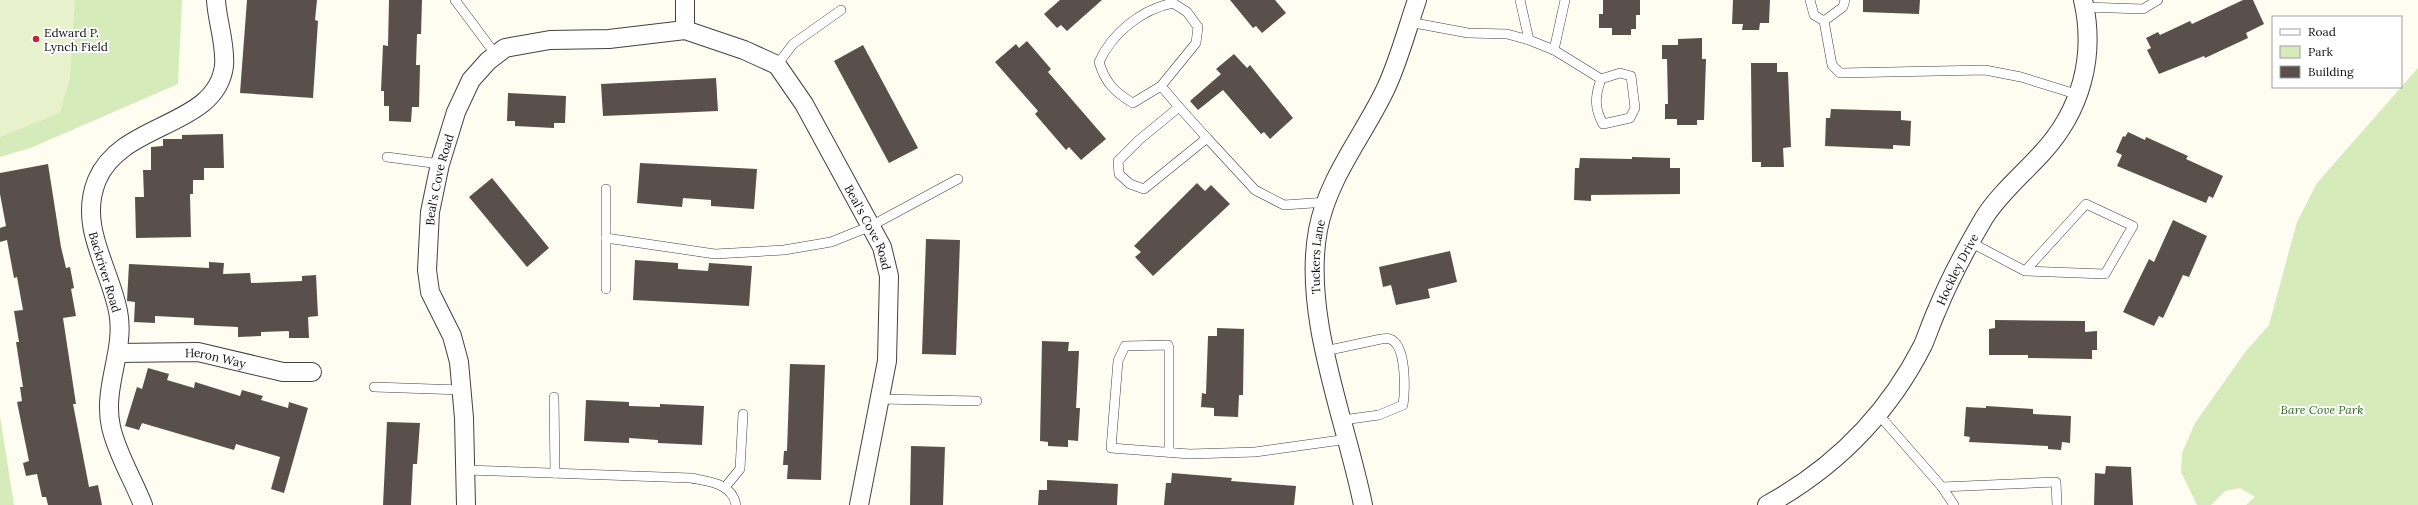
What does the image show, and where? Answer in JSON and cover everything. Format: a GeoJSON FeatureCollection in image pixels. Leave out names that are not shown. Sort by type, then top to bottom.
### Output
{"type":"FeatureCollection","features":[{"type":"Feature","properties":{"kind":"street","name":"Backriver Road"},"geometry":{"type":"LineString","coordinates":[[142,505],[111,426],[109,404],[111,382],[121,334],[118,310],[90,224],[90,203],[97,179],[113,156],[130,142],[209,100],[220,84],[224,65],[216,0]]}},
{"type":"Feature","properties":{"kind":"street"},"geometry":{"type":"LineString","coordinates":[[685,0],[685,30]]}},
{"type":"Feature","properties":{"kind":"street","name":"Tuckers Lane"},"geometry":{"type":"LineString","coordinates":[[1407,0],[1409,22]]}},
{"type":"Feature","properties":{"kind":"street","name":"Tuckers Lane"},"geometry":{"type":"LineString","coordinates":[[1363,505],[1348,439],[1324,351],[1317,303],[1315,264],[1318,229],[1336,178],[1386,88],[1417,0]]}},
{"type":"Feature","properties":{"kind":"street","name":"Hockley Drive"},"geometry":{"type":"LineString","coordinates":[[1767,505],[1791,492],[1819,472],[1855,441],[1878,415],[1903,380],[1923,344],[1937,309],[1970,242],[1987,214],[2057,135],[2079,95],[2085,74],[2088,46],[2084,3]]}},
{"type":"Feature","properties":{"kind":"street","name":"Beal's Cove Road"},"geometry":{"type":"LineString","coordinates":[[466,505],[466,470],[459,362],[452,336],[430,292],[427,270],[430,212],[440,164],[456,112],[471,80],[505,48],[550,40],[609,39],[685,30],[744,50],[777,65],[804,104],[882,247],[890,276],[887,361],[859,505]]}},
{"type":"Feature","properties":{"kind":"street","name":"Heron Way"},"geometry":{"type":"LineString","coordinates":[[118,354],[198,352],[283,372],[312,372]]}},
{"type":"Feature","properties":{"kind":"lane"},"geometry":{"type":"LineString","coordinates":[[455,0],[496,55]]}},
{"type":"Feature","properties":{"kind":"lane"},"geometry":{"type":"LineString","coordinates":[[1520,0],[1529,40]]}},
{"type":"Feature","properties":{"kind":"lane"},"geometry":{"type":"LineString","coordinates":[[1554,50],[1565,0]]}},
{"type":"Feature","properties":{"kind":"lane"},"geometry":{"type":"LineString","coordinates":[[1810,0],[1814,15],[1824,21],[1832,66],[1840,73],[1985,70],[2021,77],[2079,95]]}},
{"type":"Feature","properties":{"kind":"lane"},"geometry":{"type":"LineString","coordinates":[[1824,21],[1843,7],[1845,0]]}},
{"type":"Feature","properties":{"kind":"lane"},"geometry":{"type":"LineString","coordinates":[[2084,3],[2143,8],[2158,0]]}},
{"type":"Feature","properties":{"kind":"lane"},"geometry":{"type":"LineString","coordinates":[[1173,3],[1188,12],[1198,26],[1196,43],[1161,86],[1133,102],[1117,94],[1104,78],[1099,62],[1104,51],[1136,19],[1156,6],[1173,3]]}},
{"type":"Feature","properties":{"kind":"lane"},"geometry":{"type":"LineString","coordinates":[[777,65],[793,44],[841,10]]}},
{"type":"Feature","properties":{"kind":"lane"},"geometry":{"type":"LineString","coordinates":[[1409,22],[1468,33],[1506,34],[1529,40],[1554,50],[1601,78],[1620,73],[1631,76],[1635,108],[1630,118],[1604,124],[1597,113],[1595,96],[1601,78]]}},
{"type":"Feature","properties":{"kind":"lane"},"geometry":{"type":"LineString","coordinates":[[1161,86],[1255,190],[1284,205],[1327,202]]}},
{"type":"Feature","properties":{"kind":"lane"},"geometry":{"type":"LineString","coordinates":[[1180,107],[1139,140],[1118,162],[1119,174],[1130,184],[1144,189],[1207,138]]}},
{"type":"Feature","properties":{"kind":"lane"},"geometry":{"type":"LineString","coordinates":[[387,157],[440,164]]}},
{"type":"Feature","properties":{"kind":"lane"},"geometry":{"type":"LineString","coordinates":[[606,238],[715,254],[784,250],[831,242],[871,226],[958,179]]}},
{"type":"Feature","properties":{"kind":"lane"},"geometry":{"type":"LineString","coordinates":[[606,188],[606,289]]}},
{"type":"Feature","properties":{"kind":"lane"},"geometry":{"type":"LineString","coordinates":[[1970,242],[2025,271],[2105,274],[2133,226],[2086,204],[2025,271]]}},
{"type":"Feature","properties":{"kind":"lane"},"geometry":{"type":"LineString","coordinates":[[1324,351],[1381,339],[1390,339],[1396,344],[1402,362],[1405,380],[1403,405],[1379,415],[1343,420]]}},
{"type":"Feature","properties":{"kind":"lane"},"geometry":{"type":"LineString","coordinates":[[1169,452],[1170,348],[1168,345],[1125,346],[1118,361],[1111,448],[1190,454],[1255,452],[1348,439]]}},
{"type":"Feature","properties":{"kind":"lane"},"geometry":{"type":"LineString","coordinates":[[374,387],[462,390]]}},
{"type":"Feature","properties":{"kind":"lane"},"geometry":{"type":"LineString","coordinates":[[554,397],[554,473]]}},
{"type":"Feature","properties":{"kind":"lane"},"geometry":{"type":"LineString","coordinates":[[879,399],[976,401]]}},
{"type":"Feature","properties":{"kind":"lane"},"geometry":{"type":"LineString","coordinates":[[726,486],[740,469],[742,414]]}},
{"type":"Feature","properties":{"kind":"lane"},"geometry":{"type":"LineString","coordinates":[[1878,415],[1942,487],[1954,505]]}},
{"type":"Feature","properties":{"kind":"lane"},"geometry":{"type":"LineString","coordinates":[[466,470],[691,478],[726,486],[735,498],[736,505]]}},
{"type":"Feature","properties":{"kind":"lane"},"geometry":{"type":"LineString","coordinates":[[1942,487],[2056,482],[2056,505]]}},
{"type":"Feature","properties":{"kind":"green space"},"geometry":{"type":"Polygon","coordinates":[[[0,0],[182,0],[178,84],[33,147],[0,157],[0,0]]]}},
{"type":"Feature","properties":{"kind":"green space","name":"Edward P. Lynch Field"},"geometry":{"type":"Polygon","coordinates":[[[0,0],[75,0],[70,78],[60,113],[0,137],[0,0]]]}},
{"type":"Feature","properties":{"kind":"green space","name":"Bare Cove Park"},"geometry":{"type":"Polygon","coordinates":[[[2418,68],[2418,505],[2246,505],[2255,497],[2240,488],[2225,491],[2211,505],[2197,505],[2181,472],[2182,453],[2195,423],[2246,351],[2269,325],[2297,222],[2317,183],[2418,68]]]}},
{"type":"Feature","properties":{"kind":"green space"},"geometry":{"type":"Polygon","coordinates":[[[0,416],[14,505],[0,505],[0,416]]]}},
{"type":"Feature","properties":{"kind":"building"},"geometry":{"type":"Polygon","coordinates":[[[247,0],[317,0],[315,20],[318,21],[313,98],[240,93],[247,0]]]}},
{"type":"Feature","properties":{"kind":"building"},"geometry":{"type":"Polygon","coordinates":[[[389,0],[422,0],[421,34],[417,34],[416,65],[420,65],[419,107],[412,107],[411,122],[389,121],[389,106],[384,106],[384,91],[381,91],[383,45],[388,46],[389,0]]]}},
{"type":"Feature","properties":{"kind":"building"},"geometry":{"type":"Polygon","coordinates":[[[1060,0],[1102,0],[1067,31],[1061,25],[1057,28],[1044,14],[1060,0]]]}},
{"type":"Feature","properties":{"kind":"building"},"geometry":{"type":"Polygon","coordinates":[[[1230,0],[1275,0],[1286,13],[1262,33],[1256,26],[1253,28],[1230,0]]]}},
{"type":"Feature","properties":{"kind":"building"},"geometry":{"type":"Polygon","coordinates":[[[1603,0],[1640,0],[1640,15],[1636,15],[1636,29],[1631,29],[1631,35],[1612,35],[1612,28],[1599,28],[1599,14],[1603,14],[1603,0]]]}},
{"type":"Feature","properties":{"kind":"building"},"geometry":{"type":"Polygon","coordinates":[[[1733,0],[1770,0],[1769,23],[1760,23],[1759,30],[1742,30],[1743,24],[1732,24],[1733,0]]]}},
{"type":"Feature","properties":{"kind":"building"},"geometry":{"type":"Polygon","coordinates":[[[1863,0],[1920,0],[1919,14],[1863,12],[1863,0]]]}},
{"type":"Feature","properties":{"kind":"building"},"geometry":{"type":"Polygon","coordinates":[[[2243,0],[2253,0],[2264,24],[2246,33],[2248,38],[2205,58],[2204,56],[2159,74],[2147,50],[2151,48],[2146,38],[2158,32],[2160,35],[2190,21],[2192,24],[2243,0]]]}},
{"type":"Feature","properties":{"kind":"building"},"geometry":{"type":"Polygon","coordinates":[[[1702,38],[1702,59],[1706,59],[1704,120],[1697,120],[1697,125],[1677,125],[1677,119],[1665,119],[1665,104],[1668,104],[1667,59],[1662,59],[1662,45],[1678,45],[1678,39],[1702,38]]]}},
{"type":"Feature","properties":{"kind":"building"},"geometry":{"type":"Polygon","coordinates":[[[1027,41],[1051,69],[1048,72],[1106,139],[1081,160],[1069,147],[1066,150],[1035,114],[1038,111],[995,62],[1016,44],[1019,48],[1027,41]]]}},
{"type":"Feature","properties":{"kind":"building"},"geometry":{"type":"Polygon","coordinates":[[[863,45],[918,148],[889,163],[834,61],[863,45]]]}},
{"type":"Feature","properties":{"kind":"building"},"geometry":{"type":"Polygon","coordinates":[[[1234,54],[1247,68],[1250,65],[1293,118],[1270,139],[1264,132],[1261,134],[1223,90],[1198,110],[1190,101],[1221,74],[1216,69],[1234,54]]]}},
{"type":"Feature","properties":{"kind":"building"},"geometry":{"type":"Polygon","coordinates":[[[1751,63],[1777,63],[1777,72],[1788,72],[1791,147],[1783,148],[1784,167],[1761,167],[1761,162],[1752,162],[1751,63]]]}},
{"type":"Feature","properties":{"kind":"building"},"geometry":{"type":"Polygon","coordinates":[[[716,78],[718,111],[603,116],[601,84],[716,78]]]}},
{"type":"Feature","properties":{"kind":"building"},"geometry":{"type":"Polygon","coordinates":[[[508,93],[566,96],[565,123],[554,123],[554,128],[515,126],[515,121],[507,121],[508,93]]]}},
{"type":"Feature","properties":{"kind":"building"},"geometry":{"type":"Polygon","coordinates":[[[1831,109],[1901,111],[1901,120],[1911,121],[1910,146],[1893,145],[1893,149],[1825,146],[1826,118],[1830,118],[1831,109]]]}},
{"type":"Feature","properties":{"kind":"building"},"geometry":{"type":"Polygon","coordinates":[[[2128,132],[2145,140],[2146,137],[2188,156],[2186,159],[2223,176],[2213,198],[2209,196],[2206,203],[2117,166],[2122,155],[2116,152],[2123,136],[2125,137],[2128,132]]]}},
{"type":"Feature","properties":{"kind":"building"},"geometry":{"type":"Polygon","coordinates":[[[223,134],[224,168],[204,168],[204,180],[193,180],[193,194],[190,194],[191,237],[136,238],[135,197],[144,197],[143,170],[151,170],[151,147],[163,146],[163,139],[182,139],[182,135],[223,134]]]}},
{"type":"Feature","properties":{"kind":"building"},"geometry":{"type":"Polygon","coordinates":[[[1632,157],[1670,158],[1670,168],[1680,168],[1680,194],[1591,195],[1591,201],[1574,200],[1575,168],[1579,168],[1580,158],[1632,159],[1632,157]]]}},
{"type":"Feature","properties":{"kind":"building"},"geometry":{"type":"Polygon","coordinates":[[[640,163],[757,169],[754,209],[711,206],[711,200],[683,198],[682,207],[637,203],[640,163]]]}},
{"type":"Feature","properties":{"kind":"building"},"geometry":{"type":"Polygon","coordinates":[[[48,164],[61,247],[66,268],[70,267],[74,288],[71,289],[76,316],[63,318],[76,404],[73,404],[89,487],[98,485],[102,505],[48,505],[46,497],[42,497],[37,474],[26,476],[23,463],[29,461],[17,402],[22,401],[20,387],[23,387],[16,342],[19,342],[14,311],[23,310],[17,277],[14,278],[7,240],[0,242],[0,228],[6,226],[0,194],[0,173],[48,164]]]}},
{"type":"Feature","properties":{"kind":"building"},"geometry":{"type":"Polygon","coordinates":[[[492,178],[549,248],[527,267],[469,197],[492,178]]]}},
{"type":"Feature","properties":{"kind":"building"},"geometry":{"type":"Polygon","coordinates":[[[1197,183],[1205,191],[1211,185],[1230,204],[1153,276],[1135,257],[1141,252],[1134,246],[1197,183]]]}},
{"type":"Feature","properties":{"kind":"building"},"geometry":{"type":"Polygon","coordinates":[[[2173,220],[2207,236],[2189,277],[2183,275],[2163,318],[2159,316],[2154,326],[2123,312],[2149,259],[2154,262],[2173,220]]]}},
{"type":"Feature","properties":{"kind":"building"},"geometry":{"type":"Polygon","coordinates":[[[926,239],[960,240],[956,355],[922,354],[926,239]]]}},
{"type":"Feature","properties":{"kind":"building"},"geometry":{"type":"Polygon","coordinates":[[[1450,251],[1457,282],[1428,289],[1430,298],[1396,305],[1391,285],[1383,287],[1379,267],[1450,251]]]}},
{"type":"Feature","properties":{"kind":"building"},"geometry":{"type":"Polygon","coordinates":[[[635,260],[678,263],[678,269],[708,271],[709,263],[752,266],[749,306],[633,300],[635,260]]]}},
{"type":"Feature","properties":{"kind":"building"},"geometry":{"type":"Polygon","coordinates":[[[209,262],[224,263],[223,274],[250,273],[251,283],[302,281],[302,276],[316,275],[318,316],[308,317],[309,338],[289,338],[289,331],[261,332],[261,336],[238,337],[238,327],[194,325],[194,318],[155,316],[155,323],[134,322],[135,302],[127,301],[129,264],[209,268],[209,262]]]}},
{"type":"Feature","properties":{"kind":"building"},"geometry":{"type":"Polygon","coordinates":[[[1995,320],[2085,321],[2085,332],[2097,331],[2097,350],[2092,350],[2092,359],[2028,358],[2028,355],[1989,355],[1989,329],[1995,328],[1995,320]]]}},
{"type":"Feature","properties":{"kind":"building"},"geometry":{"type":"Polygon","coordinates":[[[1217,328],[1244,329],[1243,395],[1239,395],[1238,417],[1214,416],[1214,408],[1201,407],[1202,393],[1206,394],[1208,336],[1217,336],[1217,328]]]}},
{"type":"Feature","properties":{"kind":"building"},"geometry":{"type":"Polygon","coordinates":[[[1042,341],[1069,342],[1068,351],[1079,351],[1076,408],[1080,408],[1078,441],[1068,440],[1068,447],[1048,446],[1048,442],[1040,441],[1042,341]]]}},
{"type":"Feature","properties":{"kind":"building"},"geometry":{"type":"Polygon","coordinates":[[[790,364],[825,365],[821,480],[787,479],[788,465],[783,465],[784,451],[787,451],[790,364]]]}},
{"type":"Feature","properties":{"kind":"building"},"geometry":{"type":"Polygon","coordinates":[[[148,368],[169,374],[167,380],[194,388],[195,382],[240,396],[242,390],[263,396],[261,400],[288,408],[289,402],[308,408],[284,493],[271,489],[280,457],[236,444],[234,450],[142,423],[139,430],[125,426],[137,387],[142,389],[148,368]]]}},
{"type":"Feature","properties":{"kind":"building"},"geometry":{"type":"Polygon","coordinates":[[[586,400],[629,402],[629,406],[660,407],[660,404],[704,406],[702,445],[658,443],[658,440],[629,438],[629,443],[584,441],[586,400]]]}},
{"type":"Feature","properties":{"kind":"building"},"geometry":{"type":"Polygon","coordinates":[[[1986,406],[2033,409],[2033,414],[2071,416],[2070,443],[2062,442],[2061,450],[2048,449],[2048,446],[1969,442],[1970,437],[1964,436],[1966,407],[1986,408],[1986,406]]]}},
{"type":"Feature","properties":{"kind":"building"},"geometry":{"type":"Polygon","coordinates":[[[387,422],[420,423],[417,464],[413,464],[411,505],[383,505],[387,422]]]}},
{"type":"Feature","properties":{"kind":"building"},"geometry":{"type":"Polygon","coordinates":[[[911,446],[945,447],[943,505],[910,505],[911,446]]]}},
{"type":"Feature","properties":{"kind":"building"},"geometry":{"type":"Polygon","coordinates":[[[2106,466],[2131,467],[2133,505],[2094,505],[2095,473],[2105,474],[2106,466]]]}},
{"type":"Feature","properties":{"kind":"building"},"geometry":{"type":"Polygon","coordinates":[[[1172,473],[1232,478],[1231,481],[1296,486],[1294,505],[1164,505],[1166,483],[1171,483],[1172,473]]]}},
{"type":"Feature","properties":{"kind":"building"},"geometry":{"type":"Polygon","coordinates":[[[1047,480],[1118,484],[1117,505],[1038,505],[1039,490],[1047,490],[1047,480]]]}},
{"type":"Feature","properties":{"kind":"place","name":"Edward P. Lynch Field"},"geometry":{"type":"Point","coordinates":[36,39]}}]}
